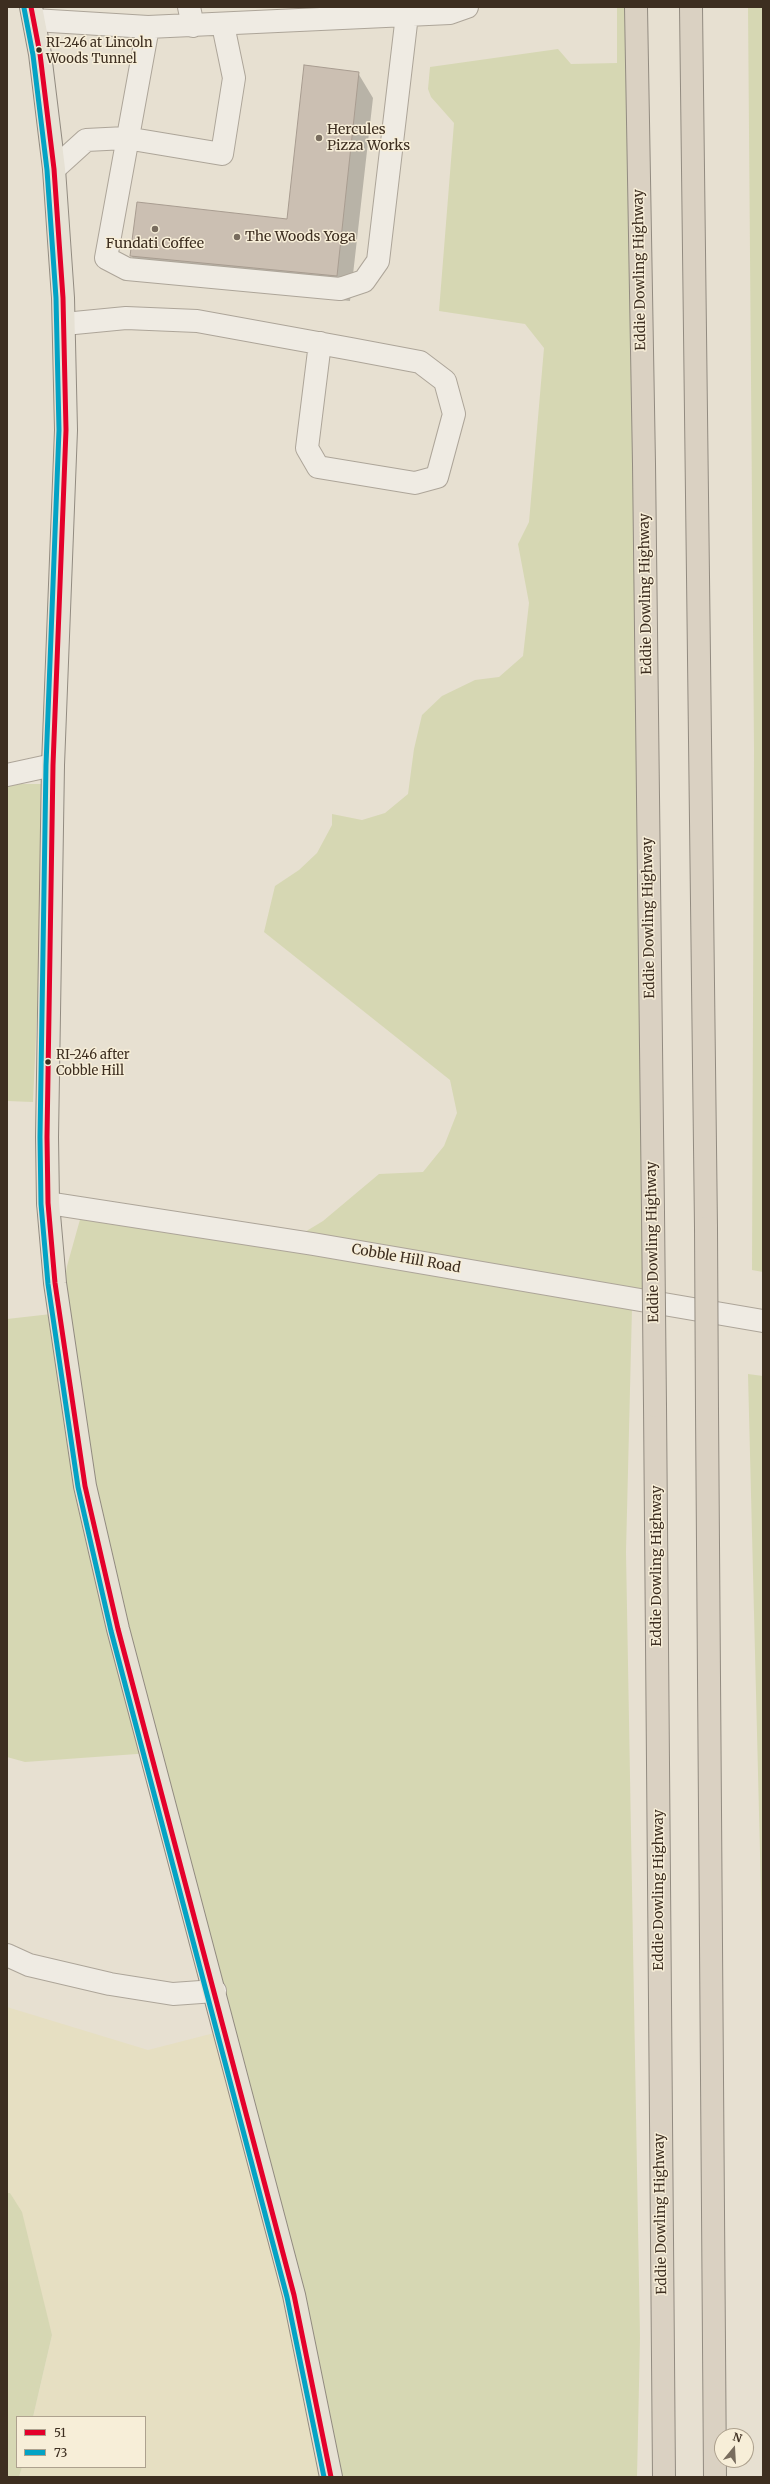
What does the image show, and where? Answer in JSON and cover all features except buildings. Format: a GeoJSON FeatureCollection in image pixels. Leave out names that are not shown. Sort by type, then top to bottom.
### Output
{"type":"FeatureCollection","features":[{"type":"Feature","properties":{"kind":"highway","name":"Eddie Dowling Highway"},"geometry":{"type":"LineString","coordinates":[[636,7],[644,464],[653,1212],[664,2477]]}},
{"type":"Feature","properties":{"kind":"highway"},"geometry":{"type":"LineString","coordinates":[[691,7],[706,1228],[715,2477]]}},
{"type":"Feature","properties":{"kind":"main road"},"geometry":{"type":"LineString","coordinates":[[32,13],[54,169],[64,324],[66,430],[53,765],[48,1203],[55,1283],[85,1486],[118,1629],[215,1991],[294,2295],[331,2477]]}},
{"type":"Feature","properties":{"kind":"street"},"geometry":{"type":"LineString","coordinates":[[32,13],[148,27],[191,16],[223,25],[379,12],[407,15],[450,13],[467,7]]}},
{"type":"Feature","properties":{"kind":"street"},"geometry":{"type":"LineString","coordinates":[[148,27],[126,138],[106,258],[126,269],[340,288],[364,282],[378,261],[407,15]]}},
{"type":"Feature","properties":{"kind":"street"},"geometry":{"type":"LineString","coordinates":[[54,169],[86,140],[126,138],[222,154],[234,78],[223,25]]}},
{"type":"Feature","properties":{"kind":"street"},"geometry":{"type":"LineString","coordinates":[[64,324],[126,318],[198,321],[320,343],[420,362],[445,381],[454,414],[437,477],[416,483],[318,467],[307,448],[320,343]]}},
{"type":"Feature","properties":{"kind":"street"},"geometry":{"type":"LineString","coordinates":[[7,775],[53,765]]}},
{"type":"Feature","properties":{"kind":"street","name":"Cobble Hill Road"},"geometry":{"type":"LineString","coordinates":[[48,1203],[313,1244],[763,1321]]}},
{"type":"Feature","properties":{"kind":"street"},"geometry":{"type":"LineString","coordinates":[[7,1955],[29,1965],[118,1985],[173,1994],[215,1991]]}},
{"type":"Feature","properties":{"kind":"shaded area"},"geometry":{"type":"Polygon","coordinates":[[[7,2007],[148,2050],[226,2030],[331,2477],[19,2477],[22,2468],[146,2468],[146,2416],[33,2416],[52,2335],[10,2193],[7,2193],[7,2007]]]}},
{"type":"Feature","properties":{"kind":"green space"},"geometry":{"type":"Polygon","coordinates":[[[617,7],[637,7],[653,1289],[632,1308],[626,1552],[640,2338],[637,2477],[330,2477],[151,1753],[25,1762],[7,1757],[7,1319],[60,1313],[67,1266],[81,1216],[295,1238],[323,1221],[379,1174],[423,1172],[444,1146],[457,1113],[450,1080],[264,932],[275,886],[299,870],[317,853],[332,825],[332,814],[362,820],[385,813],[408,794],[414,749],[422,715],[442,696],[475,680],[499,677],[523,656],[529,603],[518,544],[529,522],[544,348],[525,324],[439,311],[454,123],[431,97],[428,89],[430,67],[558,49],[571,64],[617,63],[617,7]]]}},
{"type":"Feature","properties":{"kind":"green space"},"geometry":{"type":"Polygon","coordinates":[[[748,7],[763,7],[763,1272],[752,1270],[754,749],[748,7]]]}},
{"type":"Feature","properties":{"kind":"green space"},"geometry":{"type":"Polygon","coordinates":[[[7,784],[43,784],[47,792],[33,1102],[7,1101],[7,784]]]}},
{"type":"Feature","properties":{"kind":"green space"},"geometry":{"type":"Polygon","coordinates":[[[748,1374],[763,1376],[763,1972],[748,1374]]]}},
{"type":"Feature","properties":{"kind":"green space"},"geometry":{"type":"Polygon","coordinates":[[[7,2193],[10,2193],[22,2212],[52,2335],[33,2416],[16,2416],[16,2468],[22,2468],[19,2477],[7,2477],[7,2193]]]}},
{"type":"Feature","properties":{"kind":"transit line","name":"51"},"geometry":{"type":"LineString","coordinates":[[31,7],[40,54],[54,169],[63,298],[66,430],[53,765],[47,1137],[48,1203],[55,1283],[85,1486],[118,1629],[294,2295],[331,2477]]}},
{"type":"Feature","properties":{"kind":"transit line","name":"73"},"geometry":{"type":"LineString","coordinates":[[24,8],[33,55],[47,170],[56,298],[59,430],[46,765],[40,1137],[41,1204],[48,1284],[78,1487],[111,1631],[287,2297],[324,2477]]}},
{"type":"Feature","properties":{"kind":"place","name":"RI-246 at Lincoln Woods Tunnel"},"geometry":{"type":"Point","coordinates":[39,50]}},
{"type":"Feature","properties":{"kind":"place","name":"Hercules Pizza Works"},"geometry":{"type":"Point","coordinates":[319,138]}},
{"type":"Feature","properties":{"kind":"place","name":"Fundati Coffee"},"geometry":{"type":"Point","coordinates":[155,229]}},
{"type":"Feature","properties":{"kind":"place","name":"The Woods Yoga"},"geometry":{"type":"Point","coordinates":[237,237]}},
{"type":"Feature","properties":{"kind":"place","name":"RI-246 after Cobble Hill"},"geometry":{"type":"Point","coordinates":[48,1062]}}]}
